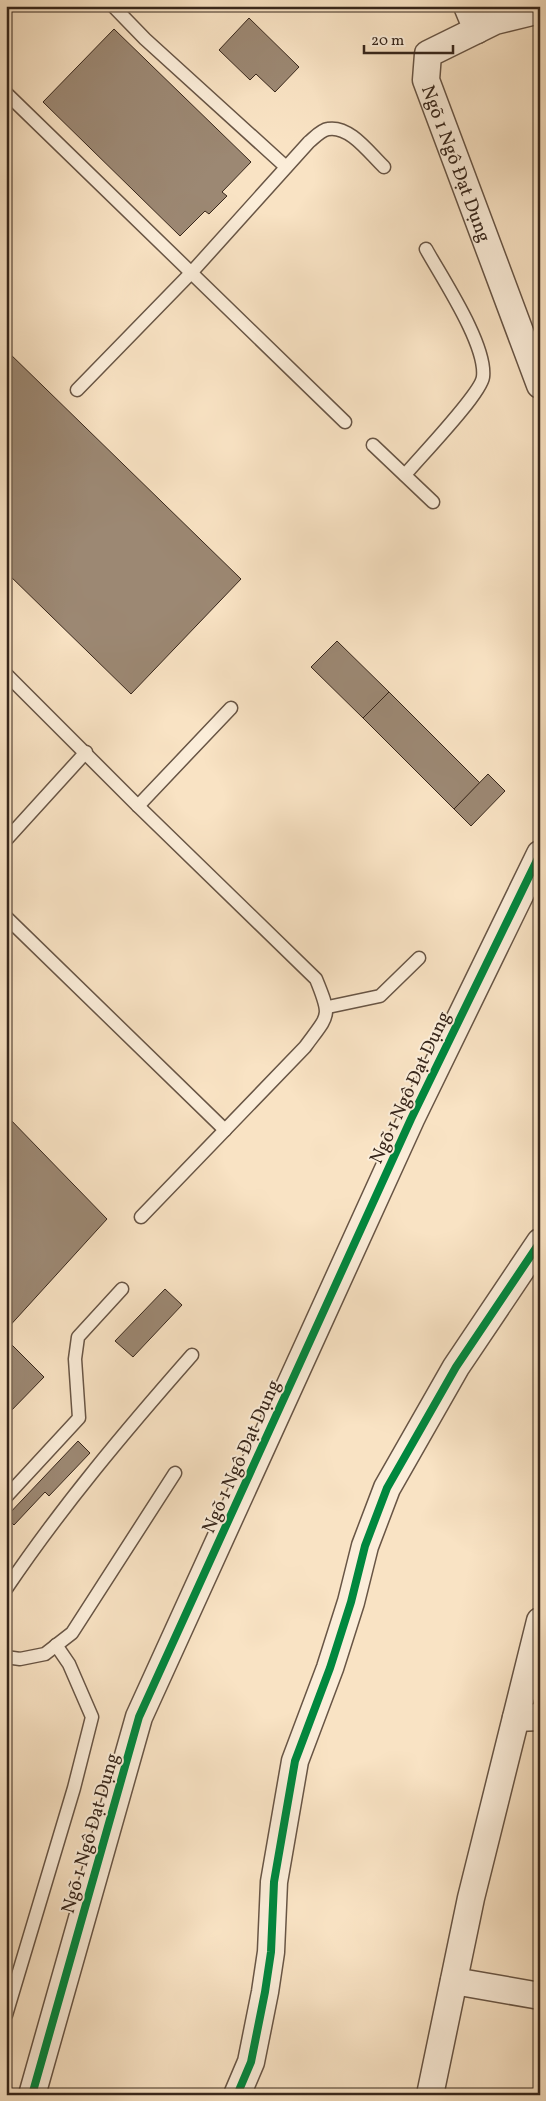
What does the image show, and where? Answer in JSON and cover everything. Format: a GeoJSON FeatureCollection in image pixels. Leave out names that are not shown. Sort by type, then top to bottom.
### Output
{"type":"FeatureCollection","features":[{"type":"Feature","properties":{"kind":"street"},"geometry":{"type":"LineString","coordinates":[[467,6],[477,30]]}},
{"type":"Feature","properties":{"kind":"street","name":"Ngõ 1 Ngô Đạt Dụng"},"geometry":{"type":"LineString","coordinates":[[540,10],[495,21],[428,54],[426,80],[540,385]]}},
{"type":"Feature","properties":{"kind":"street","name":"Ngõ 1 Ngô Đạt Dụng"},"geometry":{"type":"LineString","coordinates":[[32,2095],[139,1717],[411,1119],[540,854]]}},
{"type":"Feature","properties":{"kind":"street"},"geometry":{"type":"LineString","coordinates":[[238,2095],[251,2062],[265,1992],[271,1952],[274,1882],[295,1761],[330,1668],[365,1546],[387,1488],[456,1367],[540,1242]]}},
{"type":"Feature","properties":{"kind":"street"},"geometry":{"type":"LineString","coordinates":[[430,2095],[471,1898],[528,1717],[540,1621]]}},
{"type":"Feature","properties":{"kind":"street"},"geometry":{"type":"LineString","coordinates":[[454,1981],[540,1996]]}},
{"type":"Feature","properties":{"kind":"lane"},"geometry":{"type":"LineString","coordinates":[[113,6],[145,39],[286,167]]}},
{"type":"Feature","properties":{"kind":"lane"},"geometry":{"type":"LineString","coordinates":[[6,93],[345,422]]}},
{"type":"Feature","properties":{"kind":"lane"},"geometry":{"type":"LineString","coordinates":[[77,390],[191,273],[309,142],[326,129],[340,129],[360,143],[384,167]]}},
{"type":"Feature","properties":{"kind":"lane"},"geometry":{"type":"LineString","coordinates":[[405,475],[474,394],[484,378],[483,358],[463,315],[426,249]]}},
{"type":"Feature","properties":{"kind":"lane"},"geometry":{"type":"LineString","coordinates":[[373,445],[433,502]]}},
{"type":"Feature","properties":{"kind":"lane"},"geometry":{"type":"LineString","coordinates":[[6,674],[138,806],[316,979],[328,1007],[325,1019],[305,1047],[141,1217]]}},
{"type":"Feature","properties":{"kind":"lane"},"geometry":{"type":"LineString","coordinates":[[138,806],[231,708]]}},
{"type":"Feature","properties":{"kind":"lane"},"geometry":{"type":"LineString","coordinates":[[6,840],[86,752]]}},
{"type":"Feature","properties":{"kind":"lane"},"geometry":{"type":"LineString","coordinates":[[6,916],[225,1130]]}},
{"type":"Feature","properties":{"kind":"lane"},"geometry":{"type":"LineString","coordinates":[[328,1007],[380,996],[419,958]]}},
{"type":"Feature","properties":{"kind":"lane"},"geometry":{"type":"LineString","coordinates":[[6,1497],[79,1418],[75,1359],[78,1337],[122,1290]]}},
{"type":"Feature","properties":{"kind":"lane"},"geometry":{"type":"LineString","coordinates":[[6,1588],[47,1528],[142,1412],[192,1355]]}},
{"type":"Feature","properties":{"kind":"lane"},"geometry":{"type":"LineString","coordinates":[[6,1656],[20,1659],[45,1654],[72,1633],[175,1473]]}},
{"type":"Feature","properties":{"kind":"lane"},"geometry":{"type":"LineString","coordinates":[[6,2015],[74,1788],[92,1717],[69,1664],[56,1645]]}},
{"type":"Feature","properties":{"kind":"building"},"geometry":{"type":"Polygon","coordinates":[[[249,18],[299,67],[275,92],[256,74],[250,80],[219,50],[249,18]]]}},
{"type":"Feature","properties":{"kind":"building"},"geometry":{"type":"Polygon","coordinates":[[[114,29],[251,162],[222,192],[227,196],[209,214],[205,211],[180,236],[43,102],[114,29]]]}},
{"type":"Feature","properties":{"kind":"building"},"geometry":{"type":"Polygon","coordinates":[[[6,350],[241,579],[131,694],[6,572],[6,350]]]}},
{"type":"Feature","properties":{"kind":"building"},"geometry":{"type":"Polygon","coordinates":[[[337,641],[389,692],[363,718],[311,667],[337,641]]]}},
{"type":"Feature","properties":{"kind":"building"},"geometry":{"type":"Polygon","coordinates":[[[389,692],[480,783],[454,809],[363,718],[389,692]]]}},
{"type":"Feature","properties":{"kind":"building"},"geometry":{"type":"Polygon","coordinates":[[[488,774],[505,791],[471,826],[454,809],[488,774]]]}},
{"type":"Feature","properties":{"kind":"building"},"geometry":{"type":"Polygon","coordinates":[[[6,1115],[107,1219],[6,1330],[6,1115]]]}},
{"type":"Feature","properties":{"kind":"building"},"geometry":{"type":"Polygon","coordinates":[[[165,1289],[182,1305],[133,1357],[115,1341],[165,1289]]]}},
{"type":"Feature","properties":{"kind":"building"},"geometry":{"type":"Polygon","coordinates":[[[6,1339],[44,1377],[6,1416],[6,1339]]]}},
{"type":"Feature","properties":{"kind":"building"},"geometry":{"type":"Polygon","coordinates":[[[78,1441],[90,1453],[49,1496],[45,1492],[14,1525],[6,1517],[78,1441]]]}},
{"type":"Feature","properties":{"kind":"cycle path"},"geometry":{"type":"LineString","coordinates":[[32,2095],[139,1717],[411,1119],[540,854]]}},
{"type":"Feature","properties":{"kind":"cycle path"},"geometry":{"type":"LineString","coordinates":[[237,2095],[251,2062],[265,1992],[271,1952],[274,1882],[295,1761],[330,1668],[351,1602],[365,1546],[387,1488],[456,1367],[540,1242]]}}]}
